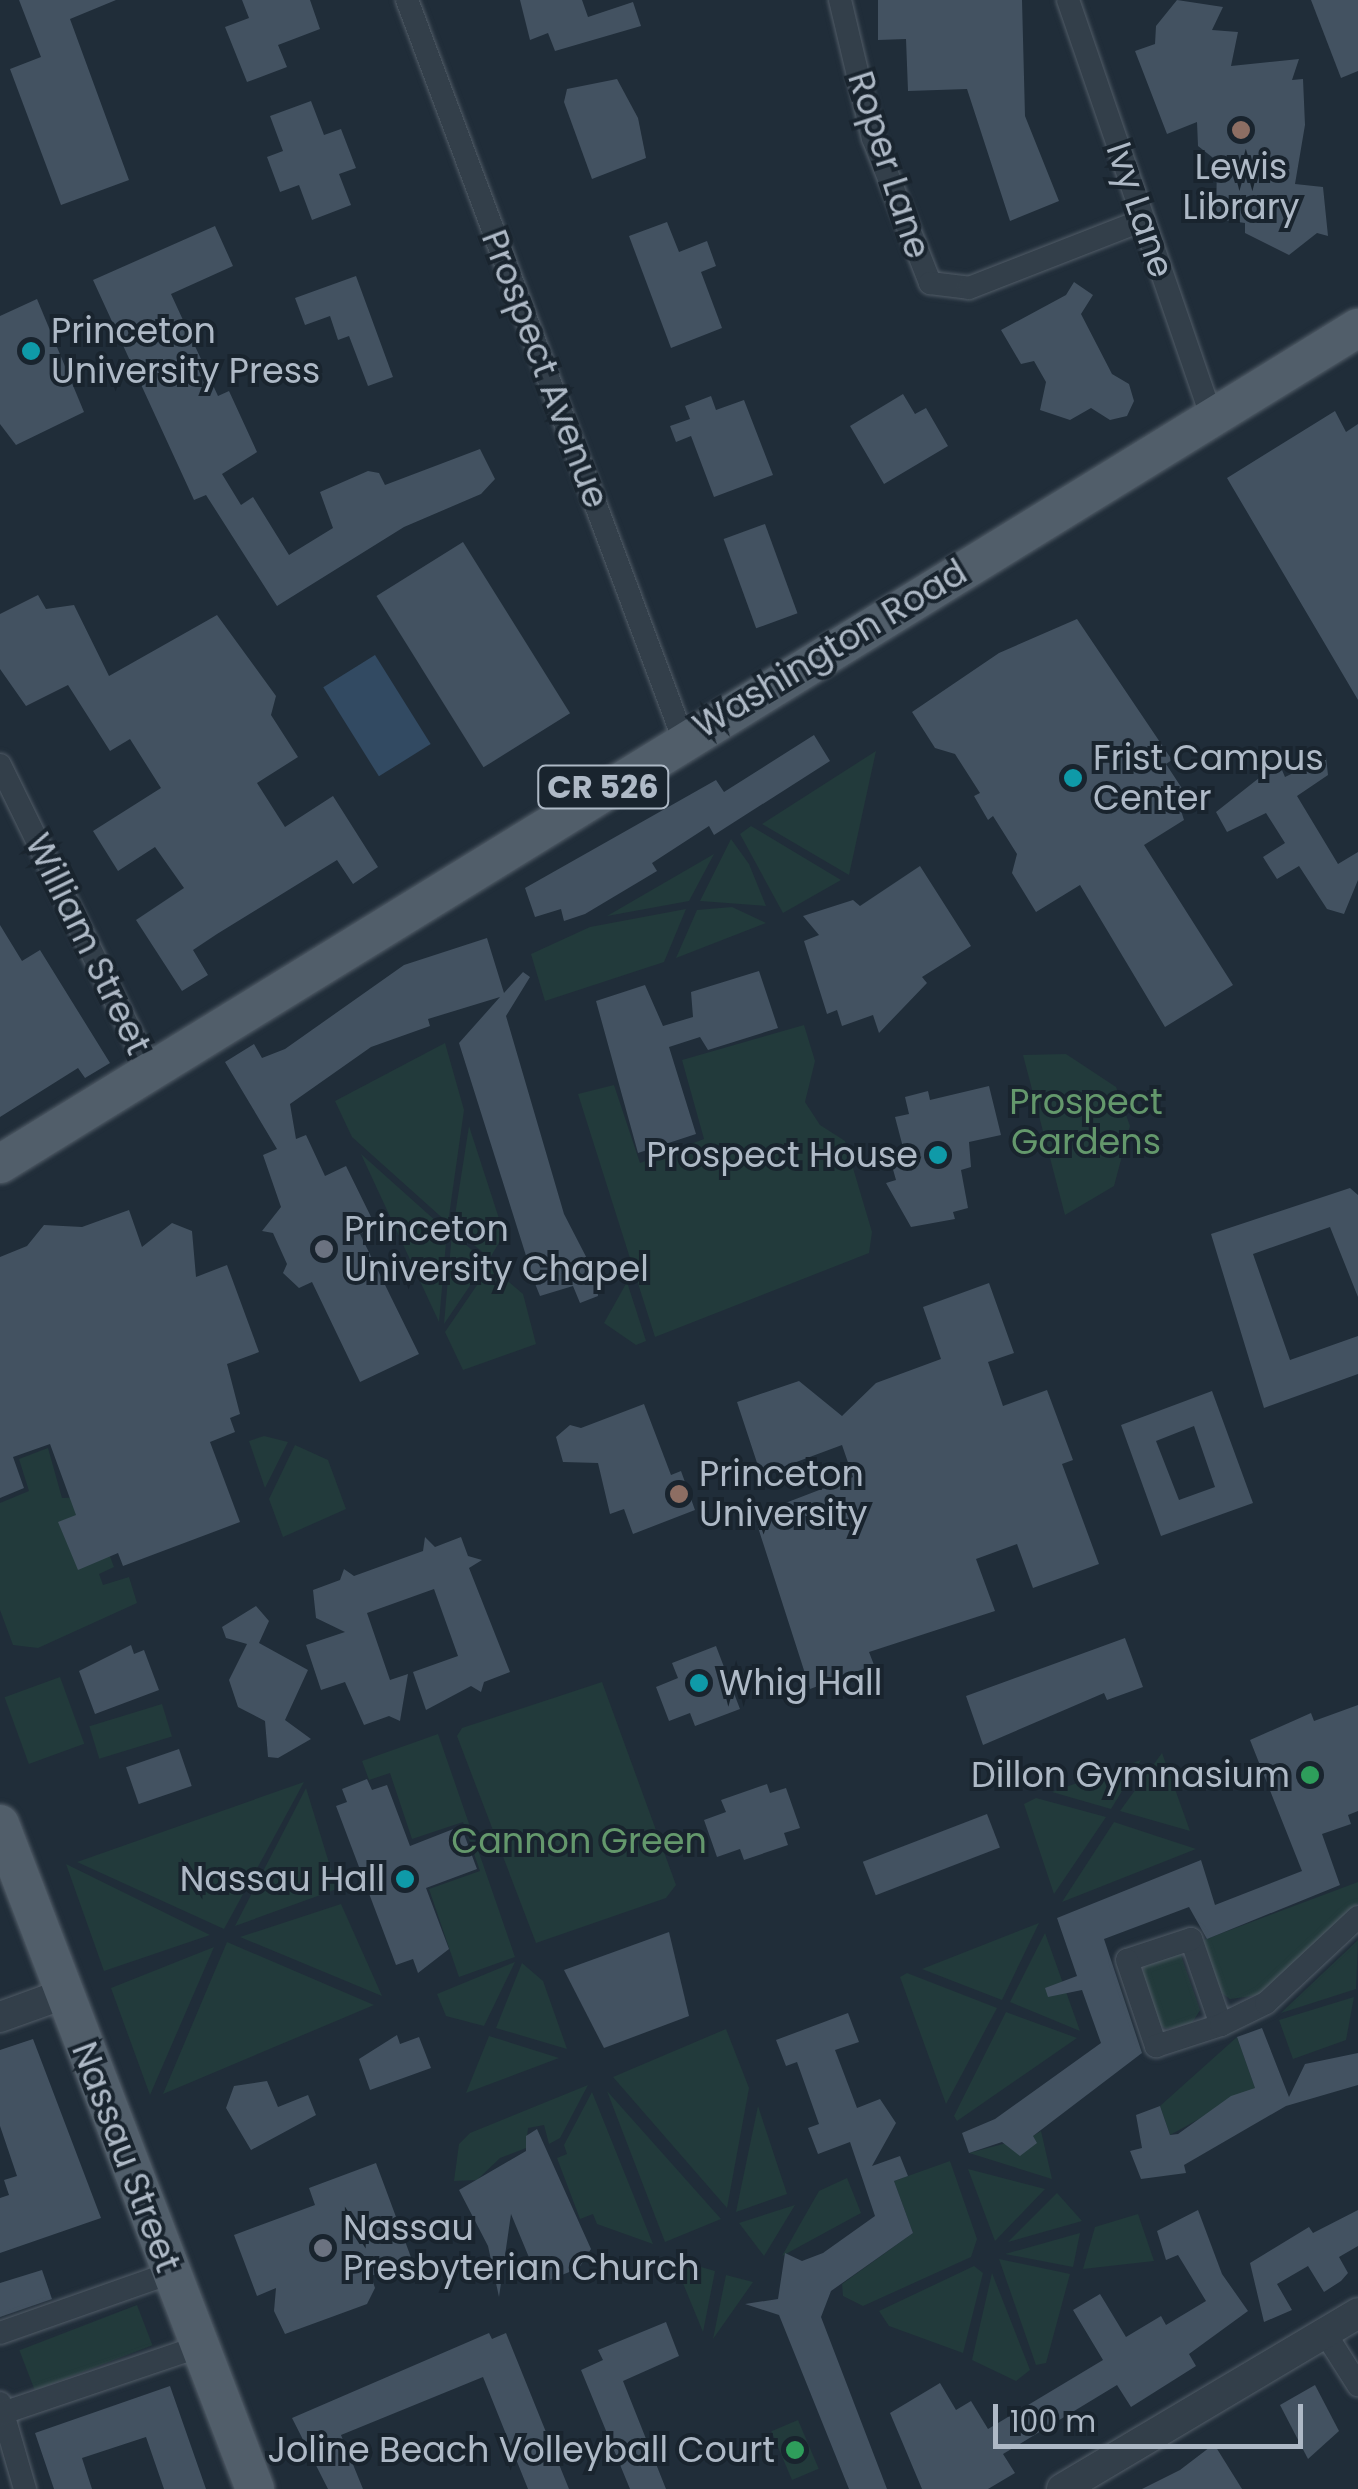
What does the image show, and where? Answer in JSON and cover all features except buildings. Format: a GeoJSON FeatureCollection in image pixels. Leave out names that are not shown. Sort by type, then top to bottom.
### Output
{"type":"FeatureCollection","features":[{"type":"Feature","properties":{"kind":"main road","name":"Washington Road"},"geometry":{"type":"LineString","coordinates":[[0,1164],[683,738],[1358,328]]}},
{"type":"Feature","properties":{"kind":"main road","name":"Nassau Street"},"geometry":{"type":"LineString","coordinates":[[0,1824],[255,2489]]}},
{"type":"Feature","properties":{"kind":"street","name":"Prospect Avenue"},"geometry":{"type":"LineString","coordinates":[[406,0],[683,738]]}},
{"type":"Feature","properties":{"kind":"street","name":"Roper Lane"},"geometry":{"type":"LineString","coordinates":[[840,0],[873,138],[930,283],[969,288],[1143,220]]}},
{"type":"Feature","properties":{"kind":"street","name":"Ivy Lane"},"geometry":{"type":"LineString","coordinates":[[1068,0],[1212,420]]}},
{"type":"Feature","properties":{"kind":"street","name":"William Street"},"geometry":{"type":"LineString","coordinates":[[0,765],[150,1069]]}},
{"type":"Feature","properties":{"kind":"street"},"geometry":{"type":"LineString","coordinates":[[1221,2025],[1191,1940],[1127,1960],[1156,2046],[1221,2025],[1266,2004],[1358,1917]]}},
{"type":"Feature","properties":{"kind":"street"},"geometry":{"type":"LineString","coordinates":[[0,2017],[64,1994]]}},
{"type":"Feature","properties":{"kind":"street"},"geometry":{"type":"LineString","coordinates":[[0,2333],[170,2273]]}},
{"type":"Feature","properties":{"kind":"street"},"geometry":{"type":"LineString","coordinates":[[1062,2489],[1358,2313]]}},
{"type":"Feature","properties":{"kind":"street"},"geometry":{"type":"LineString","coordinates":[[1325,2334],[1358,2385]]}},
{"type":"Feature","properties":{"kind":"street"},"geometry":{"type":"LineString","coordinates":[[25,2482],[2,2408],[198,2347]]}},
{"type":"Feature","properties":{"kind":"green space"},"geometry":{"type":"Polygon","coordinates":[[[876,751],[849,875],[762,824],[876,751]]]}},
{"type":"Feature","properties":{"kind":"green space"},"geometry":{"type":"Polygon","coordinates":[[[751,826],[841,880],[783,913],[740,834],[751,826]]]}},
{"type":"Feature","properties":{"kind":"green space"},"geometry":{"type":"Polygon","coordinates":[[[731,839],[749,864],[766,906],[700,901],[731,839]]]}},
{"type":"Feature","properties":{"kind":"green space"},"geometry":{"type":"Polygon","coordinates":[[[714,854],[689,901],[607,916],[714,854]]]}},
{"type":"Feature","properties":{"kind":"green space"},"geometry":{"type":"Polygon","coordinates":[[[732,907],[766,923],[676,958],[697,910],[732,907]]]}},
{"type":"Feature","properties":{"kind":"green space"},"geometry":{"type":"Polygon","coordinates":[[[686,909],[664,962],[545,1001],[531,954],[590,927],[686,909]]]}},
{"type":"Feature","properties":{"kind":"green space"},"geometry":{"type":"Polygon","coordinates":[[[804,1025],[815,1061],[805,1102],[820,1125],[845,1141],[872,1232],[869,1253],[655,1337],[578,1094],[614,1085],[640,1163],[704,1139],[682,1060],[804,1025]]]}},
{"type":"Feature","properties":{"kind":"green space"},"geometry":{"type":"Polygon","coordinates":[[[445,1043],[464,1110],[448,1223],[352,1137],[335,1101],[445,1043]]]}},
{"type":"Feature","properties":{"kind":"green space","name":"Prospect Gardens"},"geometry":{"type":"Polygon","coordinates":[[[1066,1054],[1116,1087],[1130,1126],[1114,1186],[1065,1215],[1023,1055],[1066,1054]]]}},
{"type":"Feature","properties":{"kind":"green space"},"geometry":{"type":"Polygon","coordinates":[[[469,1126],[504,1234],[490,1258],[453,1228],[469,1126]]]}},
{"type":"Feature","properties":{"kind":"green space"},"geometry":{"type":"Polygon","coordinates":[[[361,1154],[447,1231],[439,1322],[361,1154]]]}},
{"type":"Feature","properties":{"kind":"green space"},"geometry":{"type":"Polygon","coordinates":[[[452,1233],[486,1262],[444,1324],[452,1233]]]}},
{"type":"Feature","properties":{"kind":"green space"},"geometry":{"type":"Polygon","coordinates":[[[490,1266],[523,1294],[536,1344],[463,1370],[445,1332],[490,1266]]]}},
{"type":"Feature","properties":{"kind":"green space"},"geometry":{"type":"Polygon","coordinates":[[[627,1282],[646,1341],[636,1345],[604,1323],[627,1282]]]}},
{"type":"Feature","properties":{"kind":"green space"},"geometry":{"type":"Polygon","coordinates":[[[264,1436],[288,1442],[265,1488],[249,1441],[264,1436]]]}},
{"type":"Feature","properties":{"kind":"green space"},"geometry":{"type":"Polygon","coordinates":[[[295,1445],[328,1460],[346,1509],[283,1537],[269,1499],[295,1445]]]}},
{"type":"Feature","properties":{"kind":"green space"},"geometry":{"type":"Polygon","coordinates":[[[48,1448],[62,1498],[87,1497],[114,1567],[99,1574],[103,1585],[129,1577],[137,1603],[38,1648],[13,1645],[0,1610],[0,1503],[29,1491],[19,1459],[48,1448]]]}},
{"type":"Feature","properties":{"kind":"green space"},"geometry":{"type":"Polygon","coordinates":[[[60,1677],[84,1744],[29,1764],[5,1697],[60,1677]]]}},
{"type":"Feature","properties":{"kind":"green space","name":"Cannon Green"},"geometry":{"type":"Polygon","coordinates":[[[602,1682],[676,1885],[666,1898],[536,1943],[457,1736],[462,1728],[602,1682]]]}},
{"type":"Feature","properties":{"kind":"green space"},"geometry":{"type":"Polygon","coordinates":[[[162,1704],[172,1737],[99,1759],[89,1726],[162,1704]]]}},
{"type":"Feature","properties":{"kind":"green space"},"geometry":{"type":"Polygon","coordinates":[[[438,1734],[515,1957],[459,1977],[429,1889],[480,1871],[463,1822],[412,1839],[390,1773],[369,1780],[362,1761],[438,1734]]]}},
{"type":"Feature","properties":{"kind":"green space"},"geometry":{"type":"Polygon","coordinates":[[[1162,1753],[1190,1831],[1120,1811],[1162,1753]]]}},
{"type":"Feature","properties":{"kind":"green space"},"geometry":{"type":"Polygon","coordinates":[[[1141,1760],[1111,1809],[1052,1792],[1141,1760]]]}},
{"type":"Feature","properties":{"kind":"green space"},"geometry":{"type":"Polygon","coordinates":[[[304,1782],[224,1929],[77,1862],[304,1782]]]}},
{"type":"Feature","properties":{"kind":"green space"},"geometry":{"type":"Polygon","coordinates":[[[306,1788],[337,1889],[235,1926],[306,1788]]]}},
{"type":"Feature","properties":{"kind":"green space"},"geometry":{"type":"Polygon","coordinates":[[[1036,1798],[1106,1817],[1054,1894],[1024,1804],[1036,1798]]]}},
{"type":"Feature","properties":{"kind":"green space"},"geometry":{"type":"Polygon","coordinates":[[[1114,1822],[1196,1849],[1062,1902],[1114,1822]]]}},
{"type":"Feature","properties":{"kind":"green space"},"geometry":{"type":"Polygon","coordinates":[[[66,1864],[210,1935],[104,1971],[66,1864]]]}},
{"type":"Feature","properties":{"kind":"green space"},"geometry":{"type":"Polygon","coordinates":[[[1358,1882],[1358,1903],[1260,1995],[1230,1999],[1220,1992],[1201,1941],[1358,1882]]]}},
{"type":"Feature","properties":{"kind":"green space"},"geometry":{"type":"Polygon","coordinates":[[[341,1904],[382,1996],[240,1937],[341,1904]]]}},
{"type":"Feature","properties":{"kind":"green space"},"geometry":{"type":"Polygon","coordinates":[[[1039,1923],[1002,2000],[922,1969],[1039,1923]]]}},
{"type":"Feature","properties":{"kind":"green space"},"geometry":{"type":"Polygon","coordinates":[[[1045,1933],[1080,2031],[1010,2002],[1045,1933]]]}},
{"type":"Feature","properties":{"kind":"green space"},"geometry":{"type":"Polygon","coordinates":[[[1358,1940],[1356,1989],[1281,2013],[1358,1940]]]}},
{"type":"Feature","properties":{"kind":"green space"},"geometry":{"type":"Polygon","coordinates":[[[227,1942],[374,2005],[163,2094],[227,1942]]]}},
{"type":"Feature","properties":{"kind":"green space"},"geometry":{"type":"Polygon","coordinates":[[[214,1947],[150,2095],[111,1988],[214,1947]]]}},
{"type":"Feature","properties":{"kind":"green space"},"geometry":{"type":"Polygon","coordinates":[[[1180,1953],[1200,2010],[1192,2023],[1167,2029],[1155,2023],[1141,1986],[1144,1967],[1157,1954],[1180,1953]]]}},
{"type":"Feature","properties":{"kind":"green space"},"geometry":{"type":"Polygon","coordinates":[[[515,1962],[484,2026],[446,2016],[437,1994],[515,1962]]]}},
{"type":"Feature","properties":{"kind":"green space"},"geometry":{"type":"Polygon","coordinates":[[[522,1963],[543,1981],[567,2049],[496,2028],[522,1963]]]}},
{"type":"Feature","properties":{"kind":"green space"},"geometry":{"type":"Polygon","coordinates":[[[907,1973],[997,2008],[946,2104],[900,1977],[907,1973]]]}},
{"type":"Feature","properties":{"kind":"green space"},"geometry":{"type":"Polygon","coordinates":[[[1354,1997],[1346,2040],[1293,2059],[1279,2020],[1354,1997]]]}},
{"type":"Feature","properties":{"kind":"green space"},"geometry":{"type":"Polygon","coordinates":[[[1006,2012],[1077,2038],[957,2121],[954,2116],[1006,2012]]]}},
{"type":"Feature","properties":{"kind":"green space"},"geometry":{"type":"Polygon","coordinates":[[[726,2029],[749,2088],[727,2208],[613,2077],[726,2029]]]}},
{"type":"Feature","properties":{"kind":"green space"},"geometry":{"type":"Polygon","coordinates":[[[489,2036],[559,2058],[466,2093],[489,2036]]]}},
{"type":"Feature","properties":{"kind":"green space"},"geometry":{"type":"Polygon","coordinates":[[[1237,2037],[1255,2088],[1170,2135],[1160,2106],[1237,2037]]]}},
{"type":"Feature","properties":{"kind":"green space"},"geometry":{"type":"Polygon","coordinates":[[[588,2085],[560,2138],[549,2144],[544,2125],[528,2128],[526,2148],[500,2158],[477,2180],[454,2181],[459,2144],[470,2133],[588,2085]]]}},
{"type":"Feature","properties":{"kind":"green space"},"geometry":{"type":"Polygon","coordinates":[[[607,2091],[721,2219],[665,2242],[607,2091]]]}},
{"type":"Feature","properties":{"kind":"green space"},"geometry":{"type":"Polygon","coordinates":[[[592,2092],[653,2244],[597,2224],[593,2214],[580,2219],[557,2158],[567,2154],[564,2145],[592,2092]]]}},
{"type":"Feature","properties":{"kind":"green space"},"geometry":{"type":"Polygon","coordinates":[[[758,2106],[787,2194],[736,2212],[758,2106]]]}},
{"type":"Feature","properties":{"kind":"green space"},"geometry":{"type":"Polygon","coordinates":[[[1041,2131],[1052,2179],[969,2153],[1033,2136],[1041,2131]]]}},
{"type":"Feature","properties":{"kind":"green space"},"geometry":{"type":"Polygon","coordinates":[[[950,2161],[977,2239],[971,2257],[863,2306],[843,2296],[842,2284],[913,2233],[894,2181],[950,2161]]]}},
{"type":"Feature","properties":{"kind":"green space"},"geometry":{"type":"Polygon","coordinates":[[[968,2169],[1045,2189],[995,2241],[968,2169]]]}},
{"type":"Feature","properties":{"kind":"green space"},"geometry":{"type":"Polygon","coordinates":[[[847,2178],[861,2213],[782,2256],[819,2191],[847,2178]]]}},
{"type":"Feature","properties":{"kind":"green space"},"geometry":{"type":"Polygon","coordinates":[[[1057,2193],[1082,2221],[1008,2242],[1057,2193]]]}},
{"type":"Feature","properties":{"kind":"green space"},"geometry":{"type":"Polygon","coordinates":[[[795,2205],[764,2256],[739,2223],[795,2205]]]}},
{"type":"Feature","properties":{"kind":"green space"},"geometry":{"type":"Polygon","coordinates":[[[1138,2214],[1154,2261],[1083,2269],[1095,2227],[1138,2214]]]}},
{"type":"Feature","properties":{"kind":"green space"},"geometry":{"type":"Polygon","coordinates":[[[1080,2233],[1073,2267],[1005,2254],[1080,2233]]]}},
{"type":"Feature","properties":{"kind":"green space"},"geometry":{"type":"Polygon","coordinates":[[[673,2259],[715,2271],[703,2332],[673,2259]]]}},
{"type":"Feature","properties":{"kind":"green space"},"geometry":{"type":"Polygon","coordinates":[[[999,2259],[1070,2274],[1046,2363],[1036,2365],[999,2259]]]}},
{"type":"Feature","properties":{"kind":"green space"},"geometry":{"type":"Polygon","coordinates":[[[974,2266],[983,2273],[963,2353],[889,2326],[879,2311],[974,2266]]]}},
{"type":"Feature","properties":{"kind":"green space"},"geometry":{"type":"Polygon","coordinates":[[[992,2273],[1030,2370],[1016,2381],[972,2360],[992,2273]]]}},
{"type":"Feature","properties":{"kind":"green space"},"geometry":{"type":"Polygon","coordinates":[[[726,2275],[753,2282],[713,2339],[726,2275]]]}},
{"type":"Feature","properties":{"kind":"green space"},"geometry":{"type":"Polygon","coordinates":[[[137,2305],[152,2345],[35,2390],[19,2350],[137,2305]]]}},
{"type":"Feature","properties":{"kind":"green space","name":"Joline Beach Volleyball Court"},"geometry":{"type":"Polygon","coordinates":[[[798,2420],[819,2469],[792,2480],[771,2431],[798,2420]]]}},
{"type":"Feature","properties":{"kind":"water"},"geometry":{"type":"Polygon","coordinates":[[[375,655],[431,744],[379,776],[323,687],[375,655]]]}},
{"type":"Feature","properties":{"kind":"place","name":"Lewis Library"},"geometry":{"type":"Point","coordinates":[1241,130]}},
{"type":"Feature","properties":{"kind":"place","name":"Princeton University Press"},"geometry":{"type":"Point","coordinates":[31,351]}},
{"type":"Feature","properties":{"kind":"place","name":"Frist Campus Center"},"geometry":{"type":"Point","coordinates":[1073,778]}},
{"type":"Feature","properties":{"kind":"place","name":"Prospect House"},"geometry":{"type":"Point","coordinates":[938,1155]}},
{"type":"Feature","properties":{"kind":"place","name":"Princeton University Chapel"},"geometry":{"type":"Point","coordinates":[324,1249]}},
{"type":"Feature","properties":{"kind":"place","name":"Princeton University"},"geometry":{"type":"Point","coordinates":[679,1494]}},
{"type":"Feature","properties":{"kind":"place","name":"Whig Hall"},"geometry":{"type":"Point","coordinates":[699,1683]}},
{"type":"Feature","properties":{"kind":"place","name":"Dillon Gymnasium"},"geometry":{"type":"Point","coordinates":[1310,1775]}},
{"type":"Feature","properties":{"kind":"place","name":"Nassau Hall"},"geometry":{"type":"Point","coordinates":[405,1879]}},
{"type":"Feature","properties":{"kind":"place","name":"Nassau Presbyterian Church"},"geometry":{"type":"Point","coordinates":[323,2248]}},
{"type":"Feature","properties":{"kind":"place","name":"Joline Beach Volleyball Court"},"geometry":{"type":"Point","coordinates":[795,2450]}}]}
